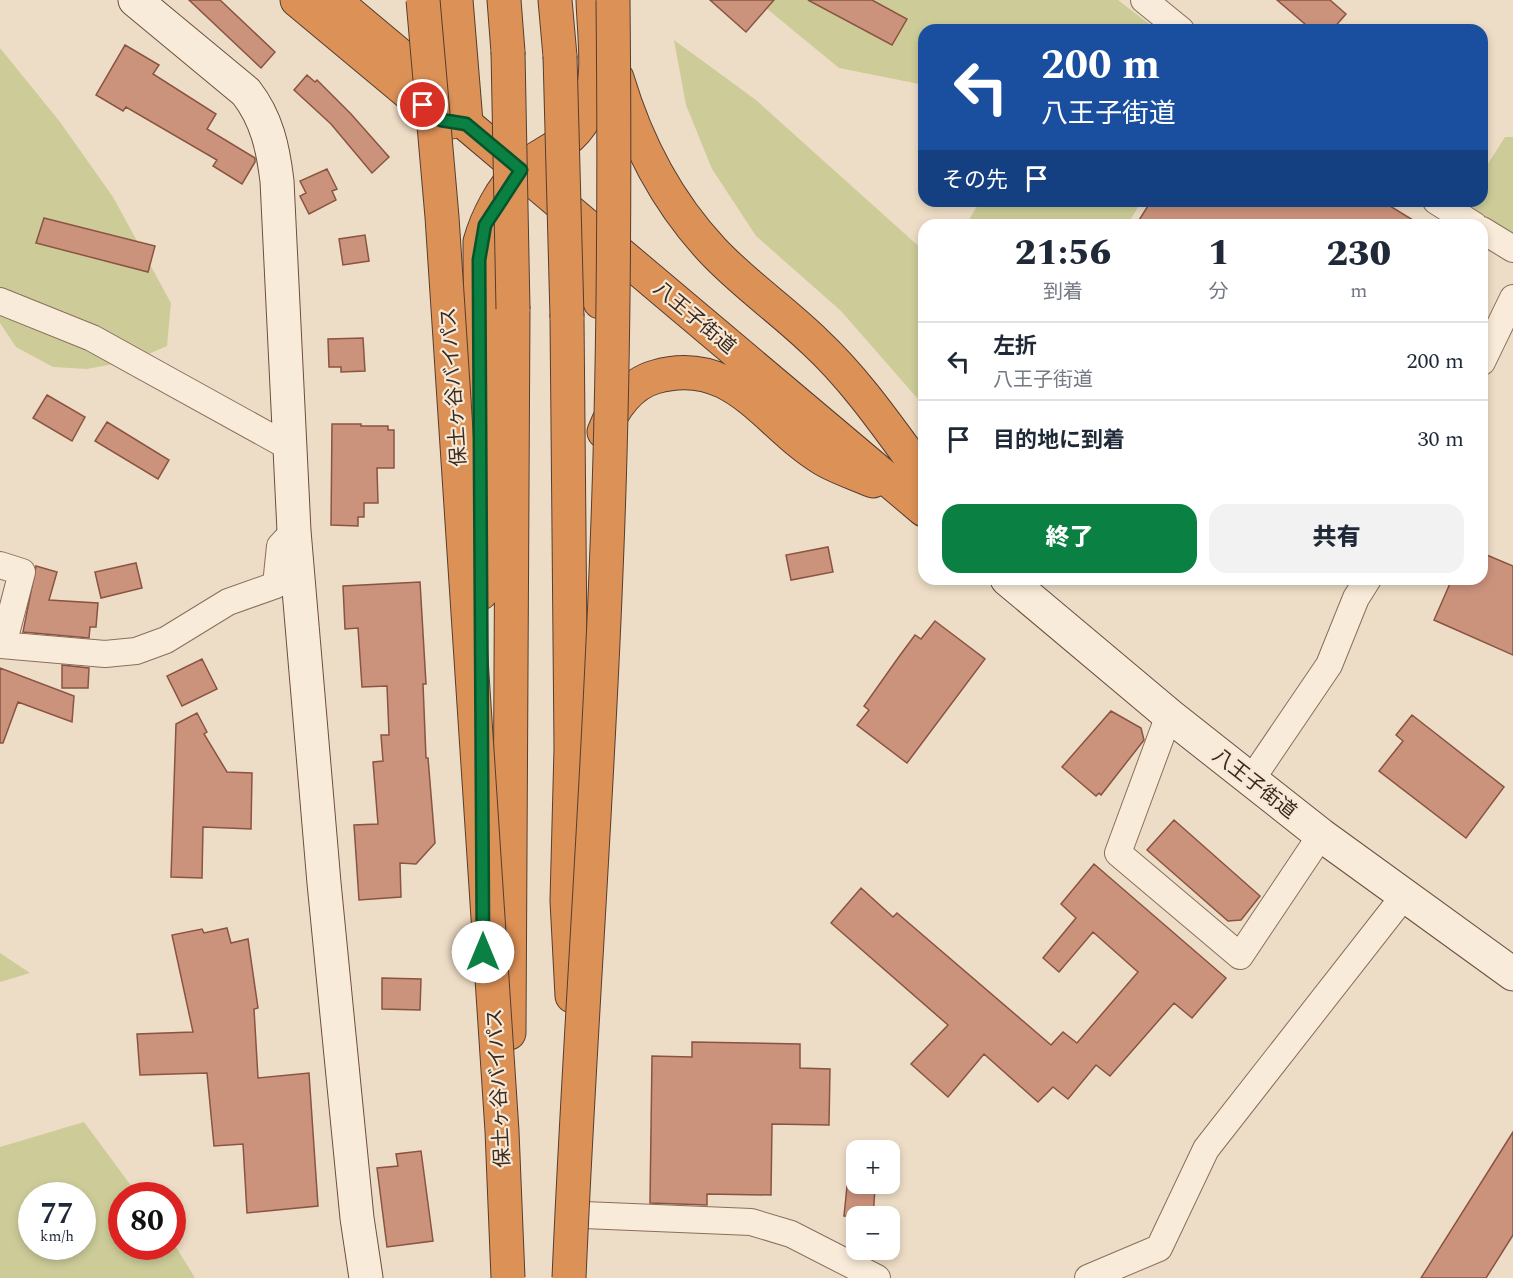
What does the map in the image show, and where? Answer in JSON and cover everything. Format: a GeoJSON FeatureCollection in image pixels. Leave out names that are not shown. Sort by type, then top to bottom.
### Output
{"type":"FeatureCollection","features":[{"type":"Feature","properties":{"kind":"highway","name":"八王子街道"},"geometry":{"type":"LineString","coordinates":[[297,0],[441,120],[466,124]]}},
{"type":"Feature","properties":{"kind":"highway","name":"八王子街道"},"geometry":{"type":"LineString","coordinates":[[334,0],[452,99],[466,124],[588,227],[918,493]]}},
{"type":"Feature","properties":{"kind":"highway","name":"保土ヶ谷バイパス"},"geometry":{"type":"LineString","coordinates":[[423,0],[445,264],[502,1131],[507,1278]]}},
{"type":"Feature","properties":{"kind":"highway"},"geometry":{"type":"LineString","coordinates":[[456,0],[466,124]]}},
{"type":"Feature","properties":{"kind":"highway"},"geometry":{"type":"LineString","coordinates":[[504,0],[508,52],[513,309],[507,1278]]}},
{"type":"Feature","properties":{"kind":"highway"},"geometry":{"type":"LineString","coordinates":[[555,0],[560,56],[567,317],[571,748],[567,901],[584,1215]]}},
{"type":"Feature","properties":{"kind":"highway"},"geometry":{"type":"LineString","coordinates":[[500,1278],[483,976],[479,260],[485,225],[521,170],[552,151],[574,133],[588,112],[594,89],[593,0]]}},
{"type":"Feature","properties":{"kind":"highway"},"geometry":{"type":"LineString","coordinates":[[598,0],[607,44],[635,132],[648,159],[685,219],[713,252],[815,342],[846,374],[918,492]]}},
{"type":"Feature","properties":{"kind":"highway"},"geometry":{"type":"LineString","coordinates":[[569,1278],[576,1099],[607,564],[613,380],[613,0]]}},
{"type":"Feature","properties":{"kind":"highway"},"geometry":{"type":"LineString","coordinates":[[584,1278],[584,1215],[599,768],[596,660],[600,286],[595,248],[588,227]]}},
{"type":"Feature","properties":{"kind":"highway"},"geometry":{"type":"LineString","coordinates":[[599,446],[609,417],[626,395],[650,378],[669,373],[694,373],[713,376],[738,389],[822,458],[918,494]]}},
{"type":"Feature","properties":{"kind":"street"},"geometry":{"type":"LineString","coordinates":[[135,0],[246,92],[259,109],[273,147],[277,181],[294,531],[324,883],[357,1218],[366,1278]]}},
{"type":"Feature","properties":{"kind":"street"},"geometry":{"type":"LineString","coordinates":[[1144,0],[1174,24]]}},
{"type":"Feature","properties":{"kind":"street"},"geometry":{"type":"LineString","coordinates":[[1446,207],[1464,219]]}},
{"type":"Feature","properties":{"kind":"street"},"geometry":{"type":"LineString","coordinates":[[1488,234],[1513,249]]}},
{"type":"Feature","properties":{"kind":"street"},"geometry":{"type":"LineString","coordinates":[[1488,350],[1513,298]]}},
{"type":"Feature","properties":{"kind":"street"},"geometry":{"type":"LineString","coordinates":[[0,303],[29,311],[92,338],[291,448]]}},
{"type":"Feature","properties":{"kind":"street"},"geometry":{"type":"LineString","coordinates":[[0,565],[22,572],[2,645],[105,654],[136,651],[166,640],[228,602],[276,585],[280,546],[294,531]]}},
{"type":"Feature","properties":{"kind":"street","name":"八王子街道"},"geometry":{"type":"LineString","coordinates":[[1014,585],[1169,715],[1321,835],[1513,974]]}},
{"type":"Feature","properties":{"kind":"street"},"geometry":{"type":"LineString","coordinates":[[1251,780],[1329,664],[1356,598],[1364,585]]}},
{"type":"Feature","properties":{"kind":"street"},"geometry":{"type":"LineString","coordinates":[[1169,715],[1118,853],[1239,956],[1321,835]]}},
{"type":"Feature","properties":{"kind":"street"},"geometry":{"type":"LineString","coordinates":[[1088,1278],[1159,1248],[1206,1149],[1404,896]]}},
{"type":"Feature","properties":{"kind":"street"},"geometry":{"type":"LineString","coordinates":[[584,1215],[752,1222],[791,1234],[877,1278]]}},
{"type":"Feature","properties":{"kind":"shaded area"},"geometry":{"type":"Polygon","coordinates":[[[763,0],[1118,0],[1149,24],[918,24],[918,84],[839,68],[761,4],[763,0]]]}},
{"type":"Feature","properties":{"kind":"shaded area"},"geometry":{"type":"Polygon","coordinates":[[[674,40],[756,100],[918,246],[918,399],[841,311],[756,236],[712,169],[686,105],[674,40]]]}},
{"type":"Feature","properties":{"kind":"shaded area"},"geometry":{"type":"Polygon","coordinates":[[[0,48],[60,122],[113,197],[171,303],[167,346],[135,360],[87,369],[53,367],[16,347],[0,323],[0,48]]]}},
{"type":"Feature","properties":{"kind":"shaded area"},"geometry":{"type":"Polygon","coordinates":[[[1505,137],[1513,137],[1513,236],[1488,222],[1488,219],[1482,219],[1460,207],[1488,207],[1488,164],[1505,137]]]}},
{"type":"Feature","properties":{"kind":"shaded area"},"geometry":{"type":"Polygon","coordinates":[[[976,207],[1138,207],[1131,219],[970,219],[976,207]]]}},
{"type":"Feature","properties":{"kind":"shaded area"},"geometry":{"type":"Polygon","coordinates":[[[0,953],[30,973],[0,982],[0,953]]]}},
{"type":"Feature","properties":{"kind":"shaded area"},"geometry":{"type":"Polygon","coordinates":[[[84,1122],[128,1182],[108,1182],[108,1260],[184,1260],[195,1278],[0,1278],[0,1147],[84,1122]]]}},
{"type":"Feature","properties":{"kind":"building"},"geometry":{"type":"Polygon","coordinates":[[[189,0],[220,0],[275,52],[261,68],[189,0]]]}},
{"type":"Feature","properties":{"kind":"building"},"geometry":{"type":"Polygon","coordinates":[[[710,0],[774,0],[746,32],[710,0]]]}},
{"type":"Feature","properties":{"kind":"building"},"geometry":{"type":"Polygon","coordinates":[[[808,0],[872,0],[907,19],[892,45],[808,0]]]}},
{"type":"Feature","properties":{"kind":"building"},"geometry":{"type":"Polygon","coordinates":[[[1277,0],[1330,0],[1346,14],[1337,24],[1305,24],[1277,0]]]}},
{"type":"Feature","properties":{"kind":"building"},"geometry":{"type":"Polygon","coordinates":[[[125,45],[159,65],[153,74],[216,114],[207,129],[255,158],[242,184],[213,166],[217,160],[126,107],[123,111],[96,95],[125,45]]]}},
{"type":"Feature","properties":{"kind":"building"},"geometry":{"type":"Polygon","coordinates":[[[307,75],[315,82],[317,80],[351,114],[389,157],[372,173],[331,124],[294,90],[307,75]]]}},
{"type":"Feature","properties":{"kind":"building"},"geometry":{"type":"Polygon","coordinates":[[[327,169],[337,189],[332,191],[336,200],[309,214],[300,196],[306,193],[300,181],[327,169]]]}},
{"type":"Feature","properties":{"kind":"building"},"geometry":{"type":"Polygon","coordinates":[[[1147,207],[1392,207],[1411,219],[1140,219],[1147,207]]]}},
{"type":"Feature","properties":{"kind":"building"},"geometry":{"type":"Polygon","coordinates":[[[44,218],[155,246],[148,272],[36,243],[44,218]]]}},
{"type":"Feature","properties":{"kind":"building"},"geometry":{"type":"Polygon","coordinates":[[[365,235],[369,261],[343,265],[339,239],[365,235]]]}},
{"type":"Feature","properties":{"kind":"building"},"geometry":{"type":"Polygon","coordinates":[[[363,338],[365,371],[341,372],[341,367],[329,367],[328,339],[363,338]]]}},
{"type":"Feature","properties":{"kind":"building"},"geometry":{"type":"Polygon","coordinates":[[[47,395],[85,417],[72,441],[33,418],[47,395]]]}},
{"type":"Feature","properties":{"kind":"building"},"geometry":{"type":"Polygon","coordinates":[[[107,422],[169,460],[158,479],[95,441],[107,422]]]}},
{"type":"Feature","properties":{"kind":"building"},"geometry":{"type":"Polygon","coordinates":[[[332,424],[388,426],[388,430],[394,430],[394,468],[377,468],[378,503],[364,503],[364,517],[358,517],[358,526],[331,525],[332,424]]]}},
{"type":"Feature","properties":{"kind":"building"},"geometry":{"type":"Polygon","coordinates":[[[828,547],[833,572],[791,580],[786,555],[828,547]]]}},
{"type":"Feature","properties":{"kind":"building"},"geometry":{"type":"Polygon","coordinates":[[[1488,556],[1513,566],[1513,655],[1434,620],[1449,585],[1488,585],[1488,556]]]}},
{"type":"Feature","properties":{"kind":"building"},"geometry":{"type":"Polygon","coordinates":[[[136,563],[142,588],[101,598],[95,572],[136,563]]]}},
{"type":"Feature","properties":{"kind":"building"},"geometry":{"type":"Polygon","coordinates":[[[36,566],[57,572],[49,600],[98,603],[96,627],[90,627],[89,638],[23,632],[36,566]]]}},
{"type":"Feature","properties":{"kind":"building"},"geometry":{"type":"Polygon","coordinates":[[[420,582],[426,684],[423,684],[426,758],[428,758],[435,843],[416,864],[400,863],[401,897],[359,900],[354,825],[378,824],[373,762],[383,761],[381,735],[389,735],[387,686],[362,687],[358,628],[345,629],[343,586],[420,582]]]}},
{"type":"Feature","properties":{"kind":"building"},"geometry":{"type":"Polygon","coordinates":[[[935,621],[985,659],[907,763],[857,725],[869,710],[864,706],[915,635],[921,639],[935,621]]]}},
{"type":"Feature","properties":{"kind":"building"},"geometry":{"type":"Polygon","coordinates":[[[202,659],[217,689],[182,706],[167,676],[202,659]]]}},
{"type":"Feature","properties":{"kind":"building"},"geometry":{"type":"Polygon","coordinates":[[[62,665],[89,668],[88,688],[62,688],[62,665]]]}},
{"type":"Feature","properties":{"kind":"building"},"geometry":{"type":"Polygon","coordinates":[[[0,668],[74,696],[72,722],[18,702],[3,743],[0,743],[0,668]]]}},
{"type":"Feature","properties":{"kind":"building"},"geometry":{"type":"Polygon","coordinates":[[[1111,711],[1141,728],[1144,740],[1101,795],[1099,793],[1096,796],[1062,767],[1111,711]]]}},
{"type":"Feature","properties":{"kind":"building"},"geometry":{"type":"Polygon","coordinates":[[[197,713],[207,732],[204,734],[227,772],[252,773],[251,829],[203,827],[202,878],[171,877],[176,724],[197,713]]]}},
{"type":"Feature","properties":{"kind":"building"},"geometry":{"type":"Polygon","coordinates":[[[1412,715],[1504,787],[1466,838],[1379,771],[1403,741],[1396,735],[1412,715]]]}},
{"type":"Feature","properties":{"kind":"building"},"geometry":{"type":"Polygon","coordinates":[[[1174,820],[1260,896],[1241,920],[1228,921],[1147,850],[1174,820]]]}},
{"type":"Feature","properties":{"kind":"building"},"geometry":{"type":"Polygon","coordinates":[[[1094,864],[1226,978],[1192,1018],[1174,1003],[1110,1076],[1096,1065],[1068,1099],[1053,1087],[1038,1102],[984,1054],[948,1097],[911,1064],[948,1025],[831,923],[861,888],[893,917],[897,913],[1051,1045],[1063,1032],[1077,1043],[1138,972],[1093,932],[1059,972],[1043,958],[1076,918],[1061,904],[1094,864]]]}},
{"type":"Feature","properties":{"kind":"building"},"geometry":{"type":"Polygon","coordinates":[[[227,928],[231,943],[248,939],[258,1008],[254,1009],[258,1078],[309,1073],[318,1206],[247,1213],[243,1144],[214,1146],[207,1073],[140,1075],[137,1034],[193,1032],[172,935],[202,929],[204,933],[227,928]]]}},
{"type":"Feature","properties":{"kind":"building"},"geometry":{"type":"Polygon","coordinates":[[[382,978],[421,979],[420,1010],[382,1009],[382,978]]]}},
{"type":"Feature","properties":{"kind":"building"},"geometry":{"type":"Polygon","coordinates":[[[692,1042],[800,1044],[800,1068],[830,1069],[829,1125],[772,1124],[771,1195],[707,1194],[707,1205],[650,1203],[652,1056],[692,1057],[692,1042]]]}},
{"type":"Feature","properties":{"kind":"building"},"geometry":{"type":"Polygon","coordinates":[[[1513,1132],[1513,1235],[1486,1278],[1421,1278],[1513,1132]]]}},
{"type":"Feature","properties":{"kind":"building"},"geometry":{"type":"Polygon","coordinates":[[[421,1151],[433,1241],[387,1247],[377,1168],[398,1166],[396,1154],[421,1151]]]}},
{"type":"Feature","properties":{"kind":"building"},"geometry":{"type":"Polygon","coordinates":[[[846,1194],[875,1194],[874,1206],[846,1206],[846,1216],[844,1216],[846,1194]]]}},
{"type":"Feature","properties":{"kind":"route"},"geometry":{"type":"LineString","coordinates":[[423,105],[441,120],[466,124],[521,170],[497,203],[485,225],[480,242],[479,260],[483,952]]}}]}
